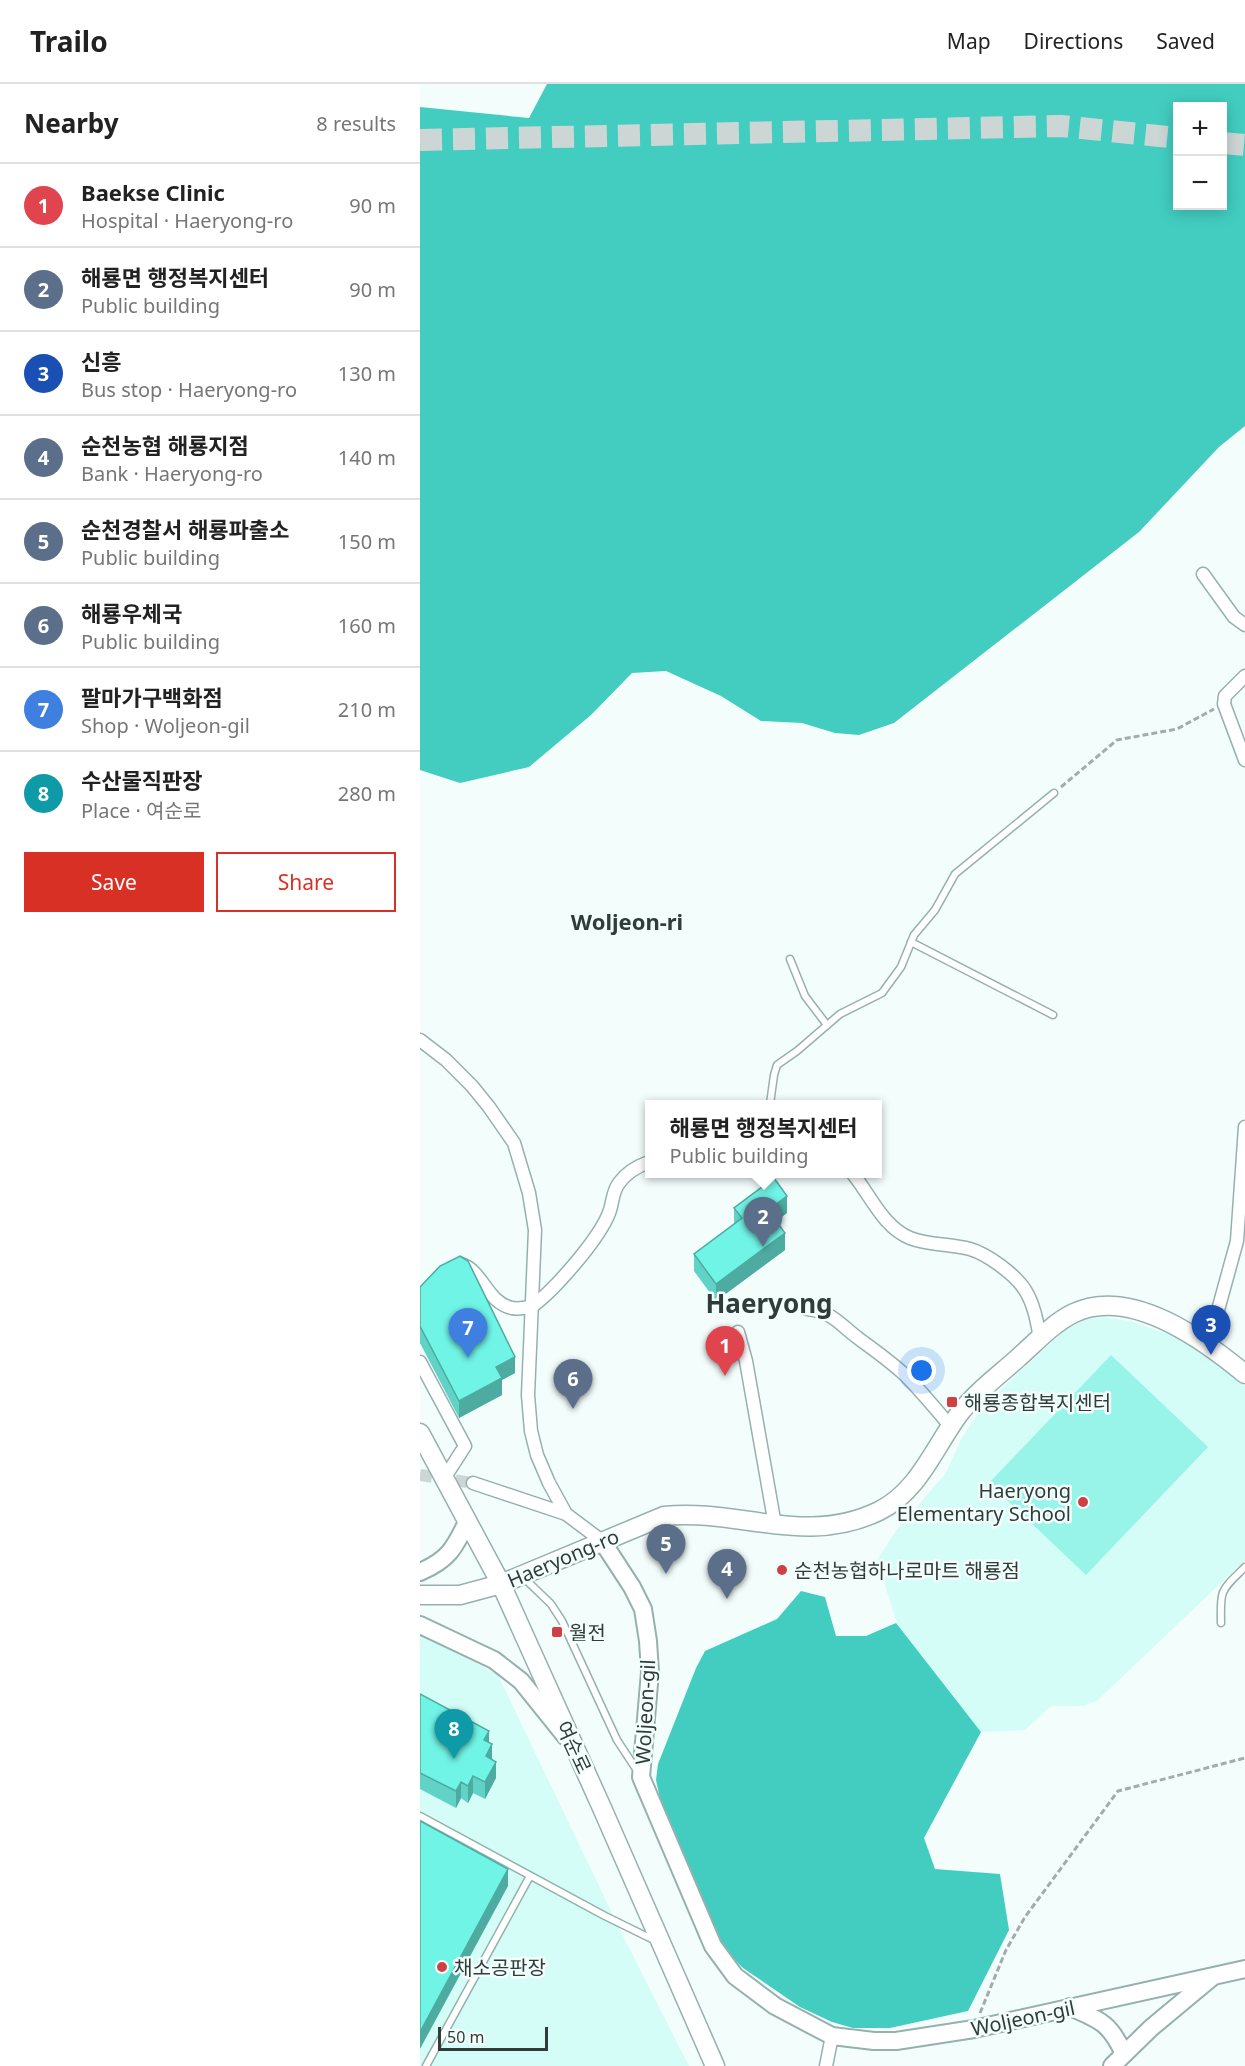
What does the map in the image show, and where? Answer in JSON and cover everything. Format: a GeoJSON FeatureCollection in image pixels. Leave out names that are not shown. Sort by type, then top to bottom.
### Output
{"type":"FeatureCollection","features":[{"type":"Feature","properties":{"kind":"main road","name":"Haeryong-ro"},"geometry":{"type":"LineString","coordinates":[[421,1594],[460,1595],[501,1584],[664,1515],[686,1513],[775,1525],[827,1527],[858,1519],[880,1510],[911,1485],[971,1401],[1040,1338],[1073,1313],[1087,1308],[1126,1308],[1147,1313],[1199,1339],[1245,1374]]}},
{"type":"Feature","properties":{"kind":"main road","name":"여순로"},"geometry":{"type":"LineString","coordinates":[[420,1433],[501,1584],[715,2066]]}},
{"type":"Feature","properties":{"kind":"street"},"geometry":{"type":"LineString","coordinates":[[1203,574],[1234,617],[1245,625]]}},
{"type":"Feature","properties":{"kind":"street"},"geometry":{"type":"LineString","coordinates":[[1245,676],[1225,696],[1224,704],[1245,760]]}},
{"type":"Feature","properties":{"kind":"street","name":"Woljeon-gil"},"geometry":{"type":"LineString","coordinates":[[420,1040],[446,1060],[472,1086],[499,1120],[513,1143],[529,1193],[535,1230],[528,1395],[531,1431],[537,1455],[566,1514],[602,1541],[632,1587],[643,1609],[650,1672],[641,1778],[713,1946],[735,1976],[775,2006],[832,2036],[896,2041],[974,2029],[1245,1969]]}},
{"type":"Feature","properties":{"kind":"street"},"geometry":{"type":"LineString","coordinates":[[1199,1339],[1218,1310],[1238,1241],[1245,1127]]}},
{"type":"Feature","properties":{"kind":"street"},"geometry":{"type":"LineString","coordinates":[[445,1270],[459,1264],[467,1266],[495,1299],[504,1306],[514,1308],[532,1306],[568,1271],[592,1242],[609,1213],[618,1183],[645,1163]]}},
{"type":"Feature","properties":{"kind":"street"},"geometry":{"type":"LineString","coordinates":[[857,1178],[867,1191],[882,1219],[910,1238],[970,1250],[993,1260],[1025,1289],[1035,1313],[1040,1338]]}},
{"type":"Feature","properties":{"kind":"street"},"geometry":{"type":"LineString","coordinates":[[807,1309],[823,1311],[834,1317],[884,1357],[905,1375],[951,1426]]}},
{"type":"Feature","properties":{"kind":"street"},"geometry":{"type":"LineString","coordinates":[[738,1332],[746,1361],[775,1525]]}},
{"type":"Feature","properties":{"kind":"street"},"geometry":{"type":"LineString","coordinates":[[420,1362],[465,1446],[445,1477]]}},
{"type":"Feature","properties":{"kind":"street"},"geometry":{"type":"LineString","coordinates":[[473,1483],[566,1514]]}},
{"type":"Feature","properties":{"kind":"street"},"geometry":{"type":"LineString","coordinates":[[420,1572],[436,1565],[446,1557],[457,1543],[467,1522]]}},
{"type":"Feature","properties":{"kind":"street"},"geometry":{"type":"LineString","coordinates":[[420,1625],[494,1660],[521,1681],[573,1745]]}},
{"type":"Feature","properties":{"kind":"street"},"geometry":{"type":"LineString","coordinates":[[1118,2060],[1151,2028],[1214,1976]]}},
{"type":"Feature","properties":{"kind":"street"},"geometry":{"type":"LineString","coordinates":[[1070,2007],[1095,2018],[1108,2027],[1116,2036],[1118,2060]]}},
{"type":"Feature","properties":{"kind":"street"},"geometry":{"type":"LineString","coordinates":[[826,2066],[832,2036]]}},
{"type":"Feature","properties":{"kind":"lane"},"geometry":{"type":"LineString","coordinates":[[771,1100],[777,1065],[840,1014],[882,993],[901,967],[914,935],[935,910],[955,874],[1054,793]]}},
{"type":"Feature","properties":{"kind":"lane"},"geometry":{"type":"LineString","coordinates":[[911,942],[1053,1015]]}},
{"type":"Feature","properties":{"kind":"lane"},"geometry":{"type":"LineString","coordinates":[[789,960],[805,996],[827,1025]]}},
{"type":"Feature","properties":{"kind":"lane"},"geometry":{"type":"LineString","coordinates":[[1221,1623],[1220,1597],[1223,1589],[1245,1567]]}},
{"type":"Feature","properties":{"kind":"lane"},"geometry":{"type":"LineString","coordinates":[[521,1576],[551,1604],[562,1621],[617,1740],[641,1778]]}},
{"type":"Feature","properties":{"kind":"lane"},"geometry":{"type":"LineString","coordinates":[[420,1816],[605,1916],[662,1944]]}},
{"type":"Feature","properties":{"kind":"lane"},"geometry":{"type":"LineString","coordinates":[[426,2066],[530,1875]]}},
{"type":"Feature","properties":{"kind":"path"},"geometry":{"type":"LineString","coordinates":[[1054,793],[1117,740],[1177,729],[1224,704]]}},
{"type":"Feature","properties":{"kind":"path"},"geometry":{"type":"LineString","coordinates":[[974,2029],[1006,1950],[1025,1917],[1118,1791],[1245,1758]]}},
{"type":"Feature","properties":{"kind":"shaded area"},"geometry":{"type":"Polygon","coordinates":[[[547,84],[1245,84],[1245,426],[1219,447],[1139,532],[894,723],[859,735],[835,733],[802,723],[761,721],[721,696],[666,671],[632,673],[591,715],[529,767],[460,783],[420,770],[420,107],[529,118],[547,84]]]}},
{"type":"Feature","properties":{"kind":"shaded area","name":"Haeryong Elementary School"},"geometry":{"type":"Polygon","coordinates":[[[1102,1317],[1130,1321],[1174,1336],[1220,1365],[1245,1386],[1245,1560],[1097,1701],[1083,1706],[1051,1706],[1025,1730],[981,1732],[899,1630],[877,1560],[895,1532],[946,1473],[961,1439],[977,1415],[998,1392],[1066,1329],[1085,1320],[1102,1317]]]}},
{"type":"Feature","properties":{"kind":"shaded area"},"geometry":{"type":"Polygon","coordinates":[[[1111,1355],[1208,1447],[1086,1575],[989,1483],[1111,1355]]]}},
{"type":"Feature","properties":{"kind":"shaded area"},"geometry":{"type":"Polygon","coordinates":[[[801,1591],[825,1597],[836,1636],[866,1636],[896,1623],[981,1732],[924,1838],[935,1869],[1000,1874],[1009,1930],[968,2011],[890,2028],[853,2028],[832,2022],[800,2007],[743,1968],[722,1947],[661,1803],[656,1780],[658,1764],[705,1651],[777,1619],[801,1591]]]}},
{"type":"Feature","properties":{"kind":"shaded area"},"geometry":{"type":"Polygon","coordinates":[[[420,1633],[498,1675],[623,1936],[689,2066],[420,2066],[420,1633]]]}},
{"type":"Feature","properties":{"kind":"building"},"geometry":{"type":"Polygon","coordinates":[[[774,1178],[787,1196],[768,1210],[785,1233],[716,1284],[694,1254],[742,1218],[734,1208],[774,1178]]]}},
{"type":"Feature","properties":{"kind":"building"},"geometry":{"type":"Polygon","coordinates":[[[460,1256],[468,1261],[515,1357],[496,1367],[502,1378],[459,1401],[420,1326],[420,1287],[440,1266],[460,1256]]]}},
{"type":"Feature","properties":{"kind":"building"},"geometry":{"type":"Polygon","coordinates":[[[420,1694],[489,1731],[484,1740],[492,1744],[486,1756],[496,1762],[485,1782],[473,1776],[468,1786],[461,1782],[456,1791],[420,1773],[420,1694]]]}},
{"type":"Feature","properties":{"kind":"building","name":"채소공판장"},"geometry":{"type":"Polygon","coordinates":[[[420,1821],[508,1869],[420,2032],[420,1821]]]}},
{"type":"Feature","properties":{"kind":"tunnel"},"geometry":{"type":"LineString","coordinates":[[420,140],[1061,126],[1173,137]]}},
{"type":"Feature","properties":{"kind":"tunnel"},"geometry":{"type":"LineString","coordinates":[[1227,143],[1245,145]]}},
{"type":"Feature","properties":{"kind":"tunnel"},"geometry":{"type":"LineString","coordinates":[[420,1475],[473,1483]]}},
{"type":"Feature","properties":{"kind":"place","name":"해룡면 행정복지센터"},"geometry":{"type":"Point","coordinates":[763,1247]}},
{"type":"Feature","properties":{"kind":"place","name":"신흥"},"geometry":{"type":"Point","coordinates":[1211,1355]}},
{"type":"Feature","properties":{"kind":"place","name":"팔마가구백화점"},"geometry":{"type":"Point","coordinates":[468,1358]}},
{"type":"Feature","properties":{"kind":"place","name":"Baekse Clinic"},"geometry":{"type":"Point","coordinates":[725,1376]}},
{"type":"Feature","properties":{"kind":"place","name":"해룡종합복지센터"},"geometry":{"type":"Point","coordinates":[952,1402]}},
{"type":"Feature","properties":{"kind":"place","name":"해룡우체국"},"geometry":{"type":"Point","coordinates":[573,1409]}},
{"type":"Feature","properties":{"kind":"place","name":"Haeryong Elementary School"},"geometry":{"type":"Point","coordinates":[1083,1502]}},
{"type":"Feature","properties":{"kind":"place","name":"순천농협하나로마트 해룡점"},"geometry":{"type":"Point","coordinates":[782,1570]}},
{"type":"Feature","properties":{"kind":"place","name":"순천경찰서 해룡파출소"},"geometry":{"type":"Point","coordinates":[666,1574]}},
{"type":"Feature","properties":{"kind":"place","name":"순천농협 해룡지점"},"geometry":{"type":"Point","coordinates":[727,1599]}},
{"type":"Feature","properties":{"kind":"place","name":"월전"},"geometry":{"type":"Point","coordinates":[557,1632]}},
{"type":"Feature","properties":{"kind":"place","name":"수산물직판장"},"geometry":{"type":"Point","coordinates":[454,1759]}},
{"type":"Feature","properties":{"kind":"place","name":"채소공판장"},"geometry":{"type":"Point","coordinates":[442,1967]}},
{"type":"Feature","properties":{"kind":"district","name":"Woljeon-ri"},"geometry":{"type":"Point","coordinates":[627,921]}},
{"type":"Feature","properties":{"kind":"district","name":"Haeryong"},"geometry":{"type":"Point","coordinates":[769,1303]}}]}
